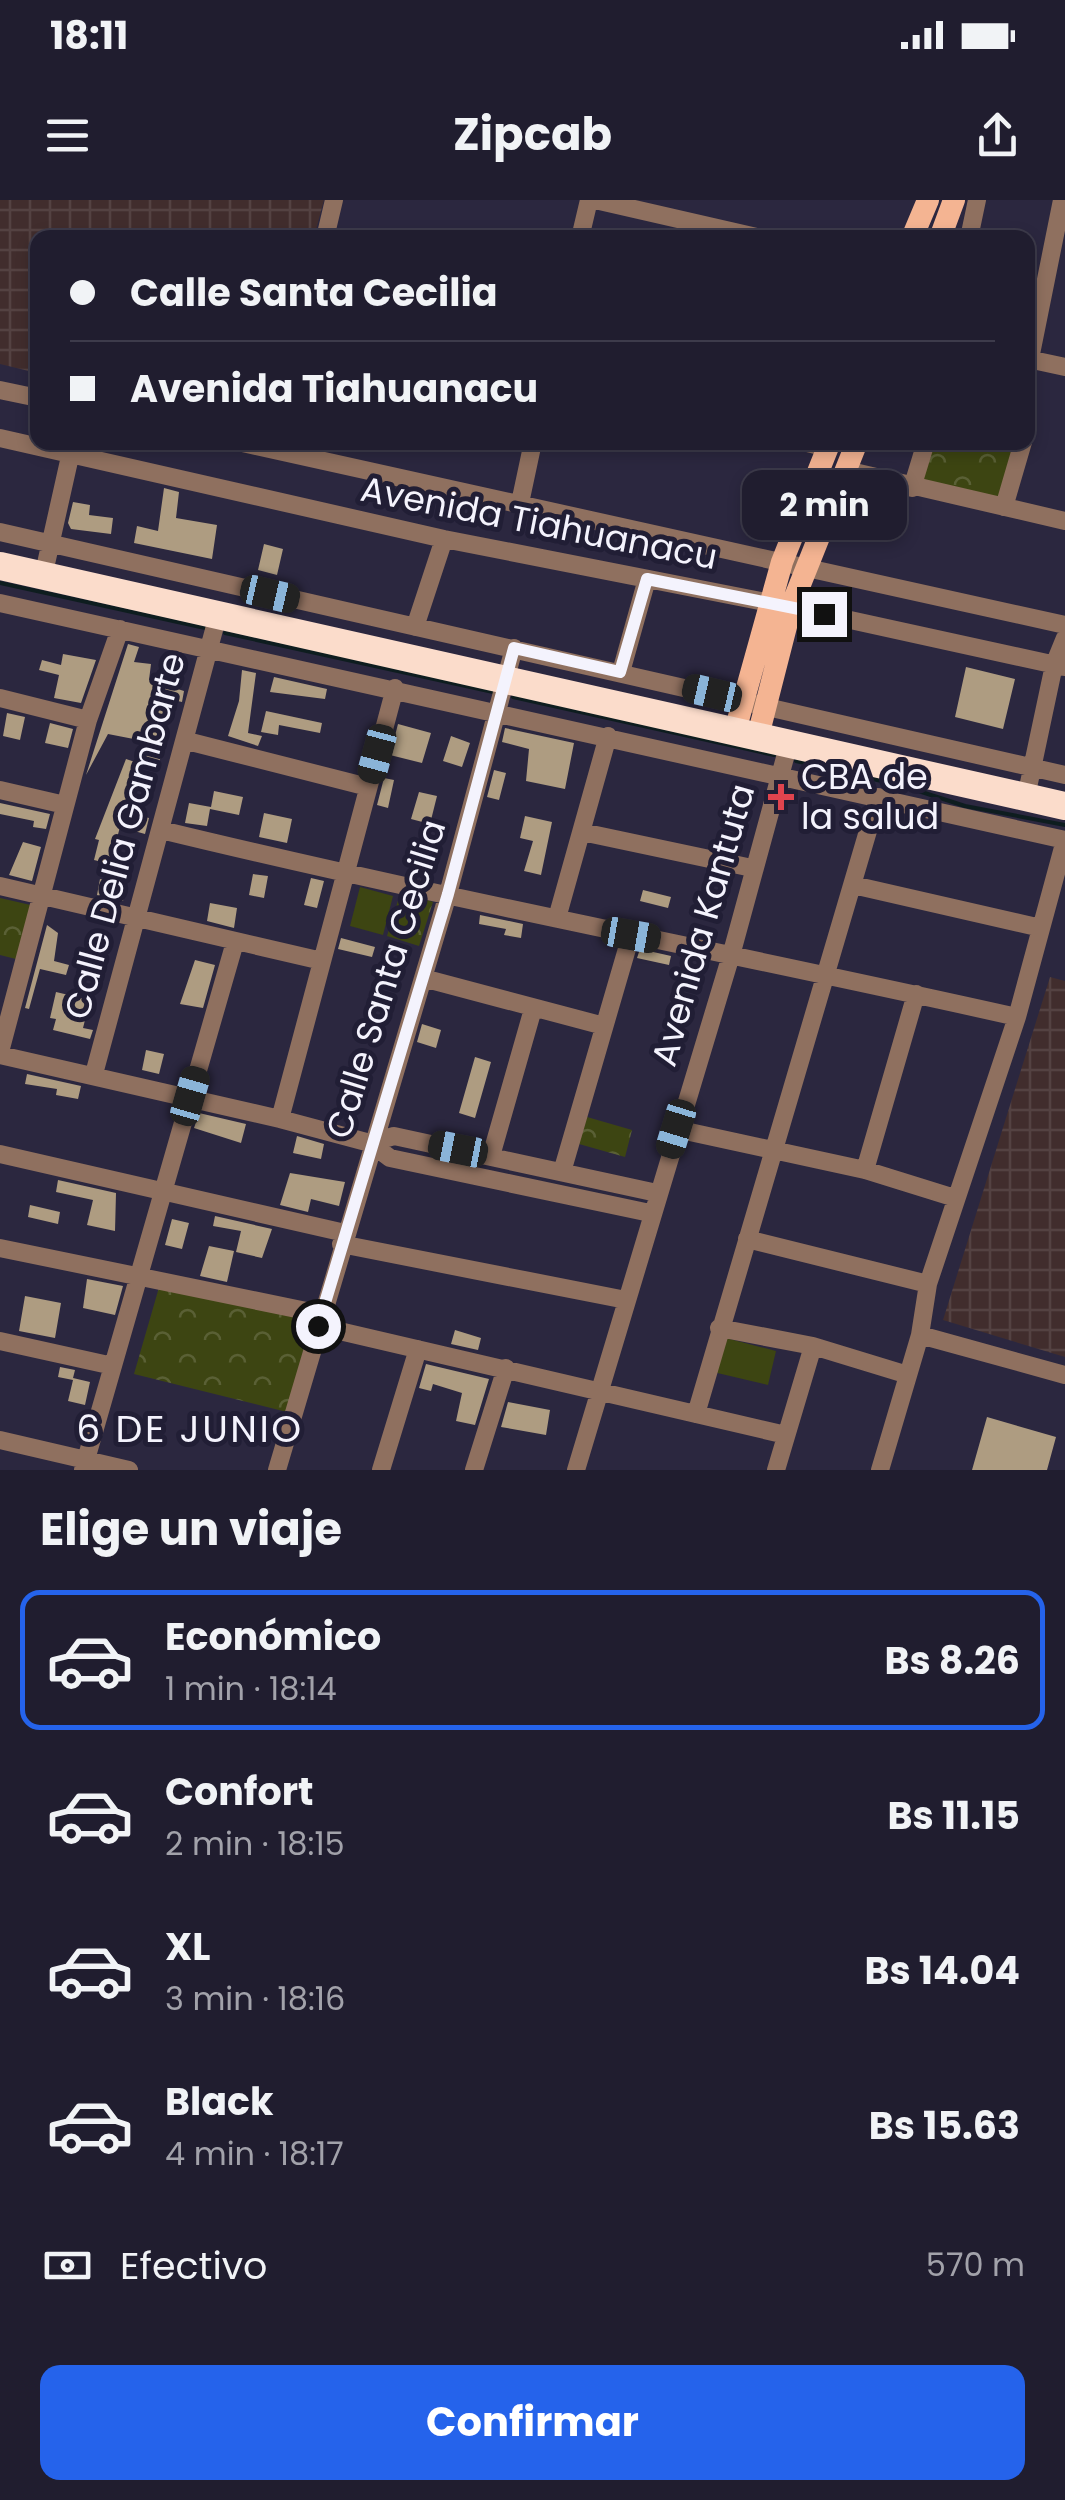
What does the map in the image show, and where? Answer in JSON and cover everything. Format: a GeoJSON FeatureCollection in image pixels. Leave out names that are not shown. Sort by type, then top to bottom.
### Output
{"type":"FeatureCollection","features":[{"type":"Feature","properties":{"kind":"highway"},"geometry":{"type":"LineString","coordinates":[[0,566],[1065,806]]}},
{"type":"Feature","properties":{"kind":"main road"},"geometry":{"type":"LineString","coordinates":[[915,230],[928,200]]}},
{"type":"Feature","properties":{"kind":"main road"},"geometry":{"type":"LineString","coordinates":[[943,230],[954,200]]}},
{"type":"Feature","properties":{"kind":"main road"},"geometry":{"type":"LineString","coordinates":[[746,734],[780,604],[828,450]]}},
{"type":"Feature","properties":{"kind":"main road"},"geometry":{"type":"LineString","coordinates":[[794,565],[854,450]]}},
{"type":"Feature","properties":{"kind":"street"},"geometry":{"type":"LineString","coordinates":[[327,230],[334,200]]}},
{"type":"Feature","properties":{"kind":"street"},"geometry":{"type":"LineString","coordinates":[[583,230],[592,200],[725,230]]}},
{"type":"Feature","properties":{"kind":"street"},"geometry":{"type":"LineString","coordinates":[[971,230],[977,200]]}},
{"type":"Feature","properties":{"kind":"street"},"geometry":{"type":"LineString","coordinates":[[1035,331],[1063,200]]}},
{"type":"Feature","properties":{"kind":"street"},"geometry":{"type":"LineString","coordinates":[[1035,360],[1065,366]]}},
{"type":"Feature","properties":{"kind":"street"},"geometry":{"type":"LineString","coordinates":[[0,390],[30,396]]}},
{"type":"Feature","properties":{"kind":"street","name":"Avenida Tiahuanacu"},"geometry":{"type":"LineString","coordinates":[[0,438],[30,442]]}},
{"type":"Feature","properties":{"kind":"street"},"geometry":{"type":"LineString","coordinates":[[44,577],[72,450]]}},
{"type":"Feature","properties":{"kind":"street","name":"Avenida Tiahuanacu"},"geometry":{"type":"LineString","coordinates":[[80,450],[444,539],[780,604],[1060,666]]}},
{"type":"Feature","properties":{"kind":"street","name":"Avenida Tiahuanacu"},"geometry":{"type":"LineString","coordinates":[[284,450],[1065,624]]}},
{"type":"Feature","properties":{"kind":"street"},"geometry":{"type":"LineString","coordinates":[[520,504],[532,450]]}},
{"type":"Feature","properties":{"kind":"street"},"geometry":{"type":"LineString","coordinates":[[912,488],[924,450]]}},
{"type":"Feature","properties":{"kind":"street"},"geometry":{"type":"LineString","coordinates":[[1004,507],[1021,450]]}},
{"type":"Feature","properties":{"kind":"street"},"geometry":{"type":"LineString","coordinates":[[846,470],[1065,521]]}},
{"type":"Feature","properties":{"kind":"street"},"geometry":{"type":"LineString","coordinates":[[0,532],[1065,775]]}},
{"type":"Feature","properties":{"kind":"street"},"geometry":{"type":"LineString","coordinates":[[415,626],[444,539]]}},
{"type":"Feature","properties":{"kind":"street"},"geometry":{"type":"LineString","coordinates":[[620,672],[647,579]]}},
{"type":"Feature","properties":{"kind":"street"},"geometry":{"type":"LineString","coordinates":[[0,602],[500,710],[1065,840],[1016,1017],[928,1284],[920,1335],[880,1470]]}},
{"type":"Feature","properties":{"kind":"street","name":"Calle Delia Gambarte"},"geometry":{"type":"LineString","coordinates":[[94,1074],[218,615]]}},
{"type":"Feature","properties":{"kind":"street"},"geometry":{"type":"LineString","coordinates":[[120,629],[88,720],[0,1053],[370,1142],[390,1158],[650,1214]]}},
{"type":"Feature","properties":{"kind":"street"},"geometry":{"type":"LineString","coordinates":[[1026,798],[1065,638]]}},
{"type":"Feature","properties":{"kind":"street","name":"Calle Santa Cecilia"},"geometry":{"type":"LineString","coordinates":[[277,1470],[370,1142],[448,894],[514,648]]}},
{"type":"Feature","properties":{"kind":"street"},"geometry":{"type":"LineString","coordinates":[[280,1119],[395,688]]}},
{"type":"Feature","properties":{"kind":"street"},"geometry":{"type":"LineString","coordinates":[[0,698],[88,720]]}},
{"type":"Feature","properties":{"kind":"street"},"geometry":{"type":"LineString","coordinates":[[557,918],[608,736]]}},
{"type":"Feature","properties":{"kind":"street"},"geometry":{"type":"LineString","coordinates":[[187,740],[368,787]]}},
{"type":"Feature","properties":{"kind":"street","name":"Avenida Kantuta"},"geometry":{"type":"LineString","coordinates":[[576,1470],[656,1193],[732,952],[789,743]]}},
{"type":"Feature","properties":{"kind":"street"},"geometry":{"type":"LineString","coordinates":[[0,790],[66,804]]}},
{"type":"Feature","properties":{"kind":"street"},"geometry":{"type":"LineString","coordinates":[[696,1414],[878,797]]}},
{"type":"Feature","properties":{"kind":"street"},"geometry":{"type":"LineString","coordinates":[[161,830],[345,874],[631,935],[732,952],[1016,1017]]}},
{"type":"Feature","properties":{"kind":"street"},"geometry":{"type":"LineString","coordinates":[[582,832],[752,868]]}},
{"type":"Feature","properties":{"kind":"street"},"geometry":{"type":"LineString","coordinates":[[853,885],[1040,928]]}},
{"type":"Feature","properties":{"kind":"street"},"geometry":{"type":"LineString","coordinates":[[0,886],[322,961]]}},
{"type":"Feature","properties":{"kind":"street"},"geometry":{"type":"LineString","coordinates":[[562,1172],[631,935]]}},
{"type":"Feature","properties":{"kind":"street"},"geometry":{"type":"LineString","coordinates":[[85,1465],[235,942]]}},
{"type":"Feature","properties":{"kind":"street"},"geometry":{"type":"LineString","coordinates":[[423,978],[604,1026]]}},
{"type":"Feature","properties":{"kind":"street"},"geometry":{"type":"LineString","coordinates":[[864,1170],[916,994]]}},
{"type":"Feature","properties":{"kind":"street"},"geometry":{"type":"LineString","coordinates":[[490,1156],[532,1009]]}},
{"type":"Feature","properties":{"kind":"street"},"geometry":{"type":"LineString","coordinates":[[676,1129],[864,1170],[955,1198]]}},
{"type":"Feature","properties":{"kind":"street"},"geometry":{"type":"LineString","coordinates":[[370,1142],[394,1136],[656,1193]]}},
{"type":"Feature","properties":{"kind":"street"},"geometry":{"type":"LineString","coordinates":[[0,1154],[163,1191],[343,1239],[626,1300]]}},
{"type":"Feature","properties":{"kind":"street"},"geometry":{"type":"LineString","coordinates":[[747,1239],[928,1284]]}},
{"type":"Feature","properties":{"kind":"street"},"geometry":{"type":"LineString","coordinates":[[0,1248],[319,1320],[418,1348],[786,1435]]}},
{"type":"Feature","properties":{"kind":"street"},"geometry":{"type":"LineString","coordinates":[[719,1328],[813,1346],[908,1374]]}},
{"type":"Feature","properties":{"kind":"street"},"geometry":{"type":"LineString","coordinates":[[920,1335],[1065,1375]]}},
{"type":"Feature","properties":{"kind":"street"},"geometry":{"type":"LineString","coordinates":[[0,1342],[113,1366]]}},
{"type":"Feature","properties":{"kind":"street"},"geometry":{"type":"LineString","coordinates":[[776,1470],[813,1346]]}},
{"type":"Feature","properties":{"kind":"street"},"geometry":{"type":"LineString","coordinates":[[381,1470],[418,1348]]}},
{"type":"Feature","properties":{"kind":"street"},"geometry":{"type":"LineString","coordinates":[[474,1470],[506,1368]]}},
{"type":"Feature","properties":{"kind":"street"},"geometry":{"type":"LineString","coordinates":[[0,1440],[85,1465],[129,1470]]}},
{"type":"Feature","properties":{"kind":"shaded area"},"geometry":{"type":"Polygon","coordinates":[[[0,200],[324,200],[316,230],[30,230],[30,371],[0,364],[0,200]]]}},
{"type":"Feature","properties":{"kind":"shaded area"},"geometry":{"type":"Polygon","coordinates":[[[1050,977],[1065,981],[1065,1357],[943,1320],[1050,977]]]}},
{"type":"Feature","properties":{"kind":"green space"},"geometry":{"type":"Polygon","coordinates":[[[931,450],[1015,450],[997,500],[926,485],[923,478],[931,450]]]}},
{"type":"Feature","properties":{"kind":"green space"},"geometry":{"type":"Polygon","coordinates":[[[360,887],[393,896],[383,935],[350,926],[360,887]]]}},
{"type":"Feature","properties":{"kind":"green space"},"geometry":{"type":"Polygon","coordinates":[[[401,891],[433,902],[419,946],[387,936],[401,891]]]}},
{"type":"Feature","properties":{"kind":"green space"},"geometry":{"type":"Polygon","coordinates":[[[0,898],[35,906],[24,961],[0,955],[0,898]]]}},
{"type":"Feature","properties":{"kind":"green space"},"geometry":{"type":"Polygon","coordinates":[[[587,1117],[632,1130],[625,1157],[579,1144],[587,1117]]]}},
{"type":"Feature","properties":{"kind":"green space"},"geometry":{"type":"Polygon","coordinates":[[[160,1284],[311,1321],[287,1412],[134,1374],[160,1284]]]}},
{"type":"Feature","properties":{"kind":"green space"},"geometry":{"type":"Polygon","coordinates":[[[722,1337],[776,1351],[768,1385],[713,1372],[722,1337]]]}},
{"type":"Feature","properties":{"kind":"building"},"geometry":{"type":"Polygon","coordinates":[[[164,488],[179,492],[176,518],[217,525],[212,559],[134,543],[137,526],[158,531],[164,488]]]}},
{"type":"Feature","properties":{"kind":"building"},"geometry":{"type":"Polygon","coordinates":[[[73,502],[90,505],[89,515],[113,518],[111,534],[71,529],[68,523],[73,502]]]}},
{"type":"Feature","properties":{"kind":"building"},"geometry":{"type":"Polygon","coordinates":[[[264,544],[283,549],[277,575],[258,570],[264,544]]]}},
{"type":"Feature","properties":{"kind":"building"},"geometry":{"type":"Polygon","coordinates":[[[128,644],[139,647],[134,662],[151,664],[149,680],[184,691],[182,702],[169,699],[160,729],[169,732],[159,762],[139,755],[144,741],[108,734],[86,775],[128,644]]]}},
{"type":"Feature","properties":{"kind":"building"},"geometry":{"type":"Polygon","coordinates":[[[63,654],[96,660],[81,703],[54,698],[59,675],[39,670],[42,660],[61,665],[63,654]]]}},
{"type":"Feature","properties":{"kind":"building"},"geometry":{"type":"Polygon","coordinates":[[[966,667],[1015,679],[1003,729],[955,717],[966,667]]]}},
{"type":"Feature","properties":{"kind":"building"},"geometry":{"type":"Polygon","coordinates":[[[242,670],[256,673],[248,733],[262,736],[258,746],[228,736],[239,701],[242,670]]]}},
{"type":"Feature","properties":{"kind":"building"},"geometry":{"type":"Polygon","coordinates":[[[274,677],[327,689],[325,699],[270,692],[274,677]]]}},
{"type":"Feature","properties":{"kind":"building"},"geometry":{"type":"Polygon","coordinates":[[[266,711],[322,723],[320,733],[279,725],[278,735],[261,732],[266,711]]]}},
{"type":"Feature","properties":{"kind":"building"},"geometry":{"type":"Polygon","coordinates":[[[7,713],[25,717],[20,740],[3,736],[7,713]]]}},
{"type":"Feature","properties":{"kind":"building"},"geometry":{"type":"Polygon","coordinates":[[[50,723],[73,729],[68,748],[45,743],[50,723]]]}},
{"type":"Feature","properties":{"kind":"building"},"geometry":{"type":"Polygon","coordinates":[[[398,724],[431,733],[422,763],[390,755],[398,724]]]}},
{"type":"Feature","properties":{"kind":"building"},"geometry":{"type":"Polygon","coordinates":[[[505,728],[574,743],[565,789],[526,781],[529,749],[502,742],[505,728]]]}},
{"type":"Feature","properties":{"kind":"building"},"geometry":{"type":"Polygon","coordinates":[[[451,736],[470,743],[462,767],[443,761],[451,736]]]}},
{"type":"Feature","properties":{"kind":"building"},"geometry":{"type":"Polygon","coordinates":[[[126,759],[138,763],[122,811],[149,818],[145,834],[120,827],[110,864],[94,860],[99,840],[95,839],[126,759]]]}},
{"type":"Feature","properties":{"kind":"building"},"geometry":{"type":"Polygon","coordinates":[[[494,770],[506,773],[499,800],[487,797],[494,770]]]}},
{"type":"Feature","properties":{"kind":"building"},"geometry":{"type":"Polygon","coordinates":[[[384,778],[394,780],[388,808],[377,805],[384,778]]]}},
{"type":"Feature","properties":{"kind":"building"},"geometry":{"type":"Polygon","coordinates":[[[214,791],[243,797],[239,815],[210,809],[207,826],[185,823],[189,803],[211,807],[214,791]]]}},
{"type":"Feature","properties":{"kind":"building"},"geometry":{"type":"Polygon","coordinates":[[[419,792],[437,796],[430,824],[411,819],[419,792]]]}},
{"type":"Feature","properties":{"kind":"building"},"geometry":{"type":"Polygon","coordinates":[[[0,803],[50,814],[46,829],[33,827],[34,821],[0,814],[0,803]]]}},
{"type":"Feature","properties":{"kind":"building"},"geometry":{"type":"Polygon","coordinates":[[[264,813],[292,819],[287,843],[259,837],[264,813]]]}},
{"type":"Feature","properties":{"kind":"building"},"geometry":{"type":"Polygon","coordinates":[[[525,816],[552,822],[541,875],[524,871],[533,841],[520,838],[525,816]]]}},
{"type":"Feature","properties":{"kind":"building"},"geometry":{"type":"Polygon","coordinates":[[[23,842],[41,847],[32,881],[9,875],[23,842]]]}},
{"type":"Feature","properties":{"kind":"building"},"geometry":{"type":"Polygon","coordinates":[[[253,874],[268,876],[264,898],[249,895],[253,874]]]}},
{"type":"Feature","properties":{"kind":"building"},"geometry":{"type":"Polygon","coordinates":[[[311,878],[324,881],[317,908],[304,905],[311,878]]]}},
{"type":"Feature","properties":{"kind":"building"},"geometry":{"type":"Polygon","coordinates":[[[100,879],[127,885],[123,901],[97,895],[100,879]]]}},
{"type":"Feature","properties":{"kind":"building"},"geometry":{"type":"Polygon","coordinates":[[[643,890],[671,897],[668,908],[640,901],[643,890]]]}},
{"type":"Feature","properties":{"kind":"building"},"geometry":{"type":"Polygon","coordinates":[[[210,903],[237,908],[234,928],[207,921],[210,903]]]}},
{"type":"Feature","properties":{"kind":"building"},"geometry":{"type":"Polygon","coordinates":[[[480,915],[523,924],[521,938],[504,935],[506,929],[479,924],[480,915]]]}},
{"type":"Feature","properties":{"kind":"building"},"geometry":{"type":"Polygon","coordinates":[[[47,925],[58,933],[54,961],[69,965],[66,975],[40,969],[29,1009],[25,1008],[47,925]]]}},
{"type":"Feature","properties":{"kind":"building"},"geometry":{"type":"Polygon","coordinates":[[[341,938],[375,947],[372,957],[338,949],[341,938]]]}},
{"type":"Feature","properties":{"kind":"building"},"geometry":{"type":"Polygon","coordinates":[[[640,949],[671,956],[669,965],[637,958],[640,949]]]}},
{"type":"Feature","properties":{"kind":"building"},"geometry":{"type":"Polygon","coordinates":[[[195,960],[215,965],[203,1008],[180,1004],[195,960]]]}},
{"type":"Feature","properties":{"kind":"building"},"geometry":{"type":"Polygon","coordinates":[[[56,992],[90,1000],[83,1028],[93,1030],[90,1039],[53,1030],[56,1019],[50,1018],[56,992]]]}},
{"type":"Feature","properties":{"kind":"building"},"geometry":{"type":"Polygon","coordinates":[[[422,1024],[441,1030],[436,1048],[417,1042],[422,1024]]]}},
{"type":"Feature","properties":{"kind":"building"},"geometry":{"type":"Polygon","coordinates":[[[146,1050],[164,1054],[159,1074],[142,1070],[146,1050]]]}},
{"type":"Feature","properties":{"kind":"building"},"geometry":{"type":"Polygon","coordinates":[[[475,1057],[491,1062],[475,1118],[459,1113],[475,1057]]]}},
{"type":"Feature","properties":{"kind":"building"},"geometry":{"type":"Polygon","coordinates":[[[27,1074],[81,1086],[78,1099],[56,1095],[57,1089],[25,1084],[27,1074]]]}},
{"type":"Feature","properties":{"kind":"building"},"geometry":{"type":"Polygon","coordinates":[[[199,1113],[246,1124],[241,1143],[194,1128],[199,1113]]]}},
{"type":"Feature","properties":{"kind":"building"},"geometry":{"type":"Polygon","coordinates":[[[297,1136],[324,1144],[321,1159],[293,1153],[297,1136]]]}},
{"type":"Feature","properties":{"kind":"building"},"geometry":{"type":"Polygon","coordinates":[[[290,1173],[345,1182],[339,1206],[311,1199],[308,1212],[280,1205],[290,1173]]]}},
{"type":"Feature","properties":{"kind":"building"},"geometry":{"type":"Polygon","coordinates":[[[58,1180],[116,1193],[115,1231],[87,1225],[93,1200],[56,1192],[58,1180]]]}},
{"type":"Feature","properties":{"kind":"building"},"geometry":{"type":"Polygon","coordinates":[[[30,1205],[60,1212],[58,1224],[28,1217],[30,1205]]]}},
{"type":"Feature","properties":{"kind":"building"},"geometry":{"type":"Polygon","coordinates":[[[215,1216],[272,1229],[262,1258],[236,1252],[241,1231],[213,1226],[215,1216]]]}},
{"type":"Feature","properties":{"kind":"building"},"geometry":{"type":"Polygon","coordinates":[[[172,1219],[189,1223],[182,1249],[165,1245],[172,1219]]]}},
{"type":"Feature","properties":{"kind":"building"},"geometry":{"type":"Polygon","coordinates":[[[209,1246],[234,1251],[227,1282],[200,1276],[209,1246]]]}},
{"type":"Feature","properties":{"kind":"building"},"geometry":{"type":"Polygon","coordinates":[[[87,1279],[123,1286],[115,1315],[83,1308],[87,1279]]]}},
{"type":"Feature","properties":{"kind":"building"},"geometry":{"type":"Polygon","coordinates":[[[25,1296],[61,1303],[55,1338],[19,1331],[25,1296]]]}},
{"type":"Feature","properties":{"kind":"building"},"geometry":{"type":"Polygon","coordinates":[[[455,1330],[481,1338],[478,1350],[451,1344],[455,1330]]]}},
{"type":"Feature","properties":{"kind":"building"},"geometry":{"type":"Polygon","coordinates":[[[426,1364],[489,1379],[475,1425],[456,1421],[462,1393],[433,1384],[431,1391],[419,1388],[426,1364]]]}},
{"type":"Feature","properties":{"kind":"building"},"geometry":{"type":"Polygon","coordinates":[[[60,1367],[75,1370],[73,1378],[90,1382],[85,1405],[68,1401],[73,1380],[58,1377],[60,1367]]]}},
{"type":"Feature","properties":{"kind":"building"},"geometry":{"type":"Polygon","coordinates":[[[508,1402],[550,1410],[546,1435],[501,1427],[508,1402]]]}},
{"type":"Feature","properties":{"kind":"building"},"geometry":{"type":"Polygon","coordinates":[[[987,1417],[1056,1437],[1047,1470],[972,1470],[987,1417]]]}},
{"type":"Feature","properties":{"kind":"waterway"},"geometry":{"type":"LineString","coordinates":[[0,583],[205,628]]}},
{"type":"Feature","properties":{"kind":"waterway"},"geometry":{"type":"LineString","coordinates":[[225,633],[493,692]]}},
{"type":"Feature","properties":{"kind":"waterway"},"geometry":{"type":"LineString","coordinates":[[513,697],[774,755]]}},
{"type":"Feature","properties":{"kind":"waterway"},"geometry":{"type":"LineString","coordinates":[[796,761],[903,786],[965,806],[1065,825]]}},
{"type":"Feature","properties":{"kind":"place","name":"CBA de la salud"},"geometry":{"type":"Point","coordinates":[781,797]}},
{"type":"Feature","properties":{"kind":"district","name":"6 DE JUNIO"},"geometry":{"type":"Point","coordinates":[190,1429]}},
{"type":"Feature","properties":{"kind":"route"},"geometry":{"type":"LineString","coordinates":[[318,1326],[370,1142],[448,894],[514,648],[620,672],[647,579],[824,614]]}}]}
